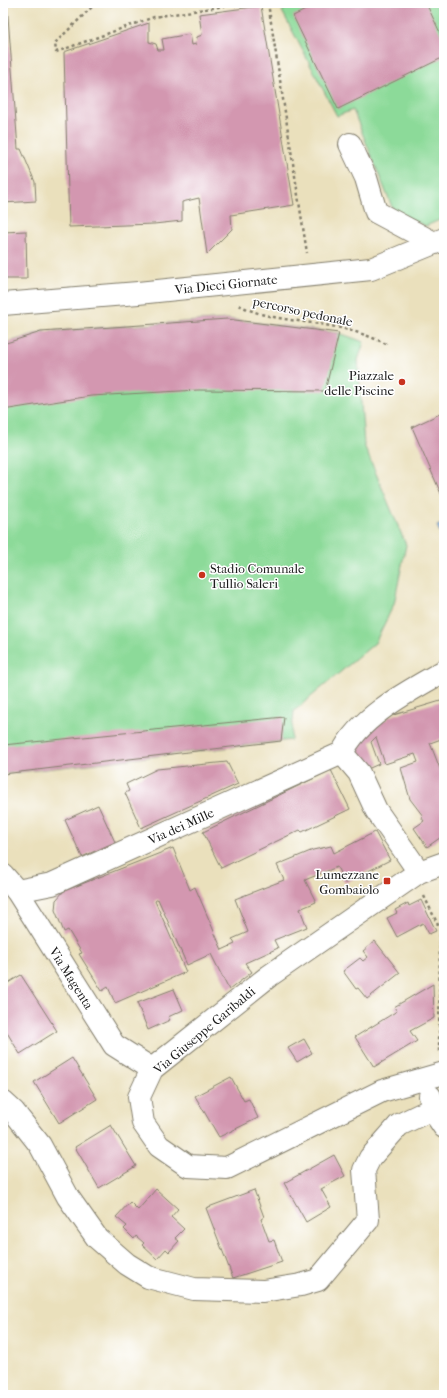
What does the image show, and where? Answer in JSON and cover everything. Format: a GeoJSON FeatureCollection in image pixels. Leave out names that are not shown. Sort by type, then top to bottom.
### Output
{"type":"FeatureCollection","features":[{"type":"Feature","properties":{"kind":"street"},"geometry":{"type":"LineString","coordinates":[[350,144],[366,178],[376,212],[439,241]]}},
{"type":"Feature","properties":{"kind":"street","name":"Via Dieci Giornate"},"geometry":{"type":"LineString","coordinates":[[3,304],[371,269],[439,241]]}},
{"type":"Feature","properties":{"kind":"street"},"geometry":{"type":"LineString","coordinates":[[415,875],[376,810],[359,773],[342,752],[348,740],[390,702],[444,671]]}},
{"type":"Feature","properties":{"kind":"street","name":"Via dei Mille"},"geometry":{"type":"LineString","coordinates":[[7,880],[52,884],[342,752]]}},
{"type":"Feature","properties":{"kind":"street","name":"Via Giuseppe Garibaldi"},"geometry":{"type":"LineString","coordinates":[[437,1075],[382,1091],[227,1168],[188,1166],[159,1146],[143,1123],[139,1097],[152,1069],[269,976],[415,875],[444,863]]}},
{"type":"Feature","properties":{"kind":"street","name":"Via Magenta"},"geometry":{"type":"LineString","coordinates":[[7,880],[114,1045],[152,1069]]}},
{"type":"Feature","properties":{"kind":"street"},"geometry":{"type":"LineString","coordinates":[[3,1102],[14,1112],[40,1145],[68,1197],[97,1238],[127,1264],[148,1277],[194,1289],[263,1290],[301,1285],[318,1280],[368,1220],[364,1170],[370,1158],[399,1125],[438,1118],[437,1075]]}},
{"type":"Feature","properties":{"kind":"path"},"geometry":{"type":"LineString","coordinates":[[96,3],[55,43],[56,52],[154,17],[244,3]]}},
{"type":"Feature","properties":{"kind":"path"},"geometry":{"type":"LineString","coordinates":[[268,3],[307,254],[315,254]]}},
{"type":"Feature","properties":{"kind":"path","name":"percorso pedonale"},"geometry":{"type":"LineString","coordinates":[[228,283],[232,301],[248,310],[288,320],[367,334],[388,345]]}},
{"type":"Feature","properties":{"kind":"path"},"geometry":{"type":"LineString","coordinates":[[415,875],[440,929],[437,1075]]}},
{"type":"Feature","properties":{"kind":"green space"},"geometry":{"type":"Polygon","coordinates":[[[296,3],[444,3],[444,218],[426,226],[394,212],[353,110],[337,116],[282,11],[296,3]]]}},
{"type":"Feature","properties":{"kind":"green space","name":"Stadio Comunale Tullio Saleri"},"geometry":{"type":"Polygon","coordinates":[[[227,319],[339,333],[364,342],[358,360],[364,445],[406,545],[394,604],[375,643],[294,711],[291,740],[3,774],[3,344],[41,332],[227,319]]]}},
{"type":"Feature","properties":{"kind":"water"},"geometry":{"type":"Polygon","coordinates":[[[444,523],[444,541],[437,526],[444,523]]]}},
{"type":"Feature","properties":{"kind":"building"},"geometry":{"type":"Polygon","coordinates":[[[3,3],[7,3],[18,149],[21,149],[35,182],[36,201],[3,203],[3,3]]]}},
{"type":"Feature","properties":{"kind":"building"},"geometry":{"type":"Polygon","coordinates":[[[320,3],[426,3],[444,41],[444,57],[338,109],[293,16],[320,3]]]}},
{"type":"Feature","properties":{"kind":"building"},"geometry":{"type":"Polygon","coordinates":[[[261,6],[294,205],[231,215],[232,229],[207,254],[199,198],[182,202],[182,221],[154,224],[69,227],[64,52],[149,23],[149,42],[156,44],[158,50],[164,50],[162,39],[190,34],[192,45],[196,44],[197,37],[202,35],[199,14],[261,6]]]}},
{"type":"Feature","properties":{"kind":"building"},"geometry":{"type":"Polygon","coordinates":[[[26,231],[27,279],[3,279],[3,232],[26,231]]]}},
{"type":"Feature","properties":{"kind":"building"},"geometry":{"type":"Polygon","coordinates":[[[227,319],[339,333],[325,391],[198,390],[91,396],[3,410],[3,344],[41,332],[227,319]]]}},
{"type":"Feature","properties":{"kind":"building"},"geometry":{"type":"Polygon","coordinates":[[[444,412],[444,495],[442,496],[412,427],[444,412]]]}},
{"type":"Feature","properties":{"kind":"building"},"geometry":{"type":"Polygon","coordinates":[[[444,700],[444,738],[430,743],[444,779],[444,835],[427,847],[414,828],[424,821],[421,817],[423,816],[410,799],[401,768],[418,762],[415,754],[385,764],[376,737],[371,742],[379,764],[363,771],[351,746],[371,724],[388,719],[387,717],[444,700]]]}},
{"type":"Feature","properties":{"kind":"building"},"geometry":{"type":"Polygon","coordinates":[[[284,717],[281,741],[3,774],[3,745],[284,717]]]}},
{"type":"Feature","properties":{"kind":"building"},"geometry":{"type":"Polygon","coordinates":[[[227,762],[238,784],[141,828],[125,793],[129,791],[126,784],[157,769],[227,762]]]}},
{"type":"Feature","properties":{"kind":"building"},"geometry":{"type":"Polygon","coordinates":[[[331,770],[350,809],[302,832],[300,830],[221,868],[203,832],[331,770]]]}},
{"type":"Feature","properties":{"kind":"building"},"geometry":{"type":"Polygon","coordinates":[[[98,805],[115,842],[82,857],[65,820],[98,805]]]}},
{"type":"Feature","properties":{"kind":"building"},"geometry":{"type":"Polygon","coordinates":[[[375,832],[390,860],[345,883],[337,867],[305,880],[316,902],[300,909],[307,927],[274,940],[278,948],[245,963],[252,972],[229,990],[211,954],[187,965],[158,899],[155,901],[186,972],[115,1003],[108,987],[102,991],[79,954],[82,953],[68,930],[64,932],[55,910],[56,900],[64,891],[173,848],[190,890],[195,887],[222,950],[235,944],[232,939],[248,932],[235,899],[284,880],[277,865],[313,850],[331,846],[334,853],[375,832]]]}},
{"type":"Feature","properties":{"kind":"building"},"geometry":{"type":"Polygon","coordinates":[[[421,900],[436,931],[429,934],[423,923],[397,937],[387,918],[397,913],[395,910],[408,903],[409,906],[421,900]]]}},
{"type":"Feature","properties":{"kind":"building"},"geometry":{"type":"Polygon","coordinates":[[[375,941],[400,973],[367,999],[358,988],[356,989],[343,971],[360,958],[363,961],[368,957],[363,951],[375,941]]]}},
{"type":"Feature","properties":{"kind":"building"},"geometry":{"type":"Polygon","coordinates":[[[441,959],[444,959],[444,1016],[442,1016],[441,959]]]}},
{"type":"Feature","properties":{"kind":"building"},"geometry":{"type":"Polygon","coordinates":[[[21,975],[57,1031],[20,1054],[3,1026],[3,986],[21,975]]]}},
{"type":"Feature","properties":{"kind":"building"},"geometry":{"type":"Polygon","coordinates":[[[433,984],[434,1018],[410,1031],[417,1041],[374,1067],[355,1037],[397,1011],[394,1007],[433,984]]]}},
{"type":"Feature","properties":{"kind":"building"},"geometry":{"type":"Polygon","coordinates":[[[174,989],[183,1010],[168,1017],[170,1020],[148,1030],[137,1003],[174,989]]]}},
{"type":"Feature","properties":{"kind":"building"},"geometry":{"type":"Polygon","coordinates":[[[304,1039],[312,1053],[297,1062],[288,1048],[304,1039]]]}},
{"type":"Feature","properties":{"kind":"building"},"geometry":{"type":"Polygon","coordinates":[[[72,1058],[97,1099],[59,1123],[34,1082],[72,1058]]]}},
{"type":"Feature","properties":{"kind":"building"},"geometry":{"type":"Polygon","coordinates":[[[231,1077],[244,1101],[249,1099],[258,1118],[219,1137],[195,1096],[231,1077]]]}},
{"type":"Feature","properties":{"kind":"building"},"geometry":{"type":"Polygon","coordinates":[[[111,1125],[136,1166],[99,1188],[75,1147],[111,1125]]]}},
{"type":"Feature","properties":{"kind":"building"},"geometry":{"type":"Polygon","coordinates":[[[334,1155],[345,1176],[321,1189],[331,1207],[306,1222],[284,1183],[334,1155]]]}},
{"type":"Feature","properties":{"kind":"building"},"geometry":{"type":"Polygon","coordinates":[[[156,1189],[178,1209],[171,1217],[184,1229],[175,1238],[179,1241],[169,1252],[166,1249],[157,1259],[142,1245],[144,1243],[136,1236],[134,1239],[124,1229],[127,1226],[116,1217],[130,1202],[138,1210],[156,1189]]]}},
{"type":"Feature","properties":{"kind":"building"},"geometry":{"type":"Polygon","coordinates":[[[254,1190],[264,1217],[261,1219],[269,1241],[274,1240],[282,1262],[233,1278],[206,1208],[254,1190]]]}},
{"type":"Feature","properties":{"kind":"place","name":"Piazzale delle Piscine"},"geometry":{"type":"Point","coordinates":[402,382]}},
{"type":"Feature","properties":{"kind":"place","name":"Stadio Comunale Tullio Saleri"},"geometry":{"type":"Point","coordinates":[202,575]}},
{"type":"Feature","properties":{"kind":"place","name":"Lumezzane Gombaiolo"},"geometry":{"type":"Point","coordinates":[387,881]}}]}
